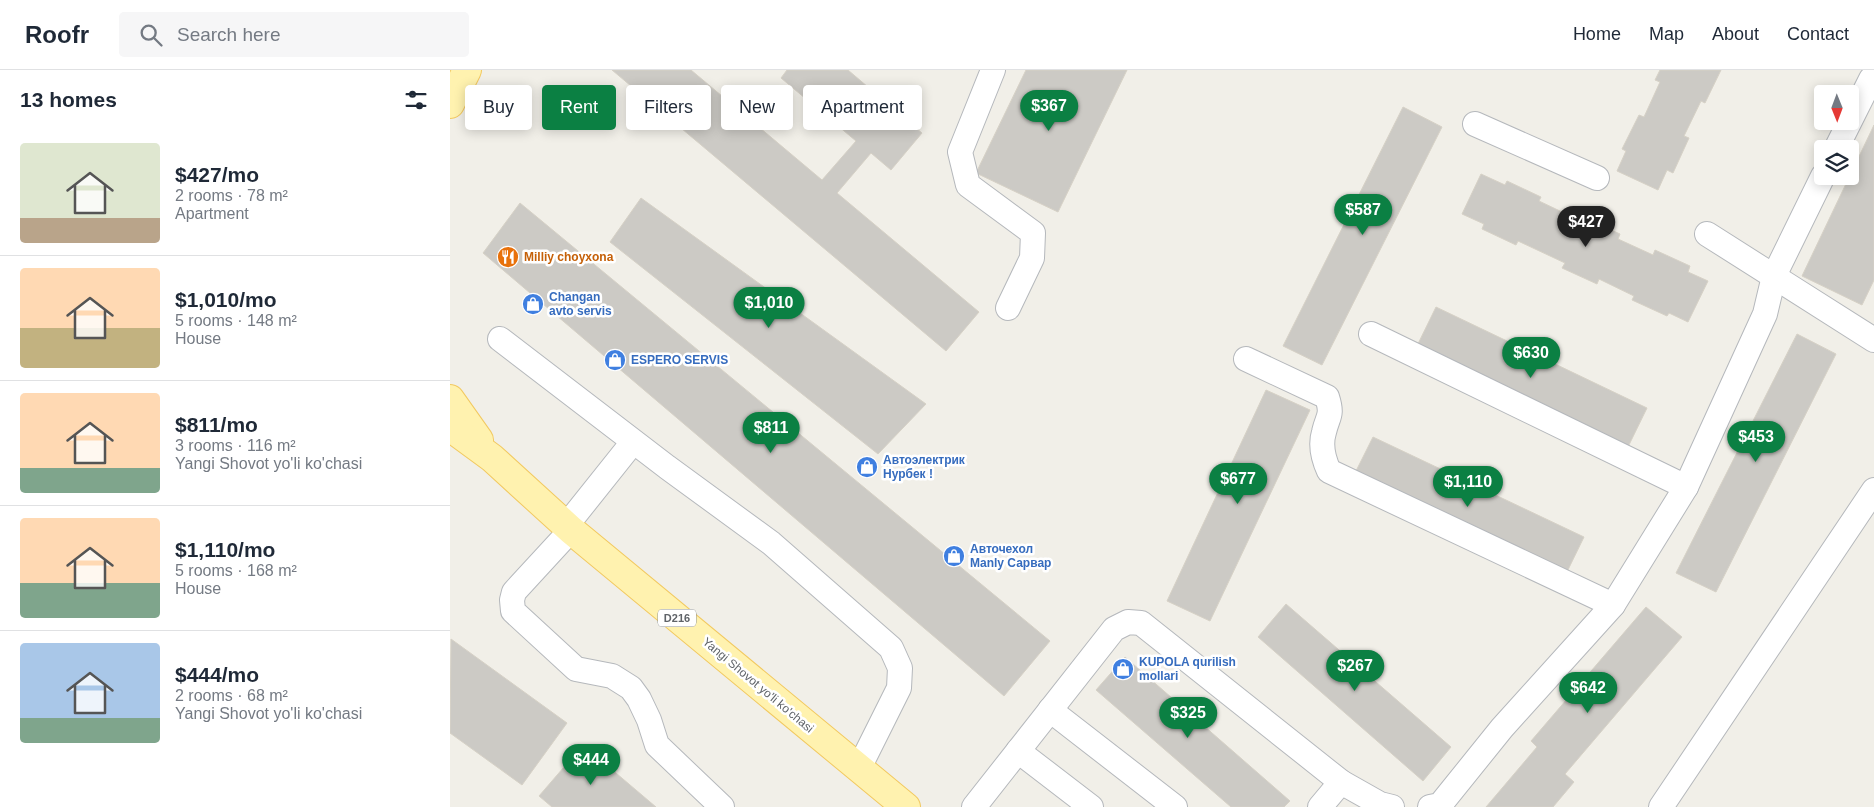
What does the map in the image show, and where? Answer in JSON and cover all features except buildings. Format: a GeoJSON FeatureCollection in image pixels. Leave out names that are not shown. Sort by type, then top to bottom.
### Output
{"type":"FeatureCollection","features":[{"type":"Feature","properties":{"kind":"main road"},"geometry":{"type":"LineString","coordinates":[[450,104],[467,70]]}},
{"type":"Feature","properties":{"kind":"main road"},"geometry":{"type":"LineString","coordinates":[[450,399],[492,458]]}},
{"type":"Feature","properties":{"kind":"main road","name":"Yangi Shovot yo'li ko'chasi"},"geometry":{"type":"LineString","coordinates":[[450,427],[492,458],[568,528],[859,768],[902,806]]}},
{"type":"Feature","properties":{"kind":"main road"},"geometry":{"type":"LineString","coordinates":[[450,440],[492,458]]}},
{"type":"Feature","properties":{"kind":"lane"},"geometry":{"type":"LineString","coordinates":[[989,71],[960,152],[968,185],[1033,233],[1032,258],[1008,308]]}},
{"type":"Feature","properties":{"kind":"lane"},"geometry":{"type":"LineString","coordinates":[[1840,140],[1866,77]]}},
{"type":"Feature","properties":{"kind":"lane"},"geometry":{"type":"LineString","coordinates":[[1475,124],[1597,178]]}},
{"type":"Feature","properties":{"kind":"lane"},"geometry":{"type":"LineString","coordinates":[[1430,807],[1440,805],[1502,728],[1613,605],[1686,486],[1765,314],[1774,276],[1819,185]]}},
{"type":"Feature","properties":{"kind":"lane"},"geometry":{"type":"LineString","coordinates":[[1707,234],[1874,340]]}},
{"type":"Feature","properties":{"kind":"lane"},"geometry":{"type":"LineString","coordinates":[[1371,334],[1686,486]]}},
{"type":"Feature","properties":{"kind":"lane"},"geometry":{"type":"LineString","coordinates":[[500,339],[633,442],[771,543],[891,648],[900,668],[899,688],[859,768]]}},
{"type":"Feature","properties":{"kind":"lane"},"geometry":{"type":"LineString","coordinates":[[1246,359],[1327,398],[1331,411],[1323,433],[1323,457],[1328,471],[1613,605]]}},
{"type":"Feature","properties":{"kind":"lane"},"geometry":{"type":"LineString","coordinates":[[633,442],[568,528],[514,592],[512,600],[513,611],[576,669],[612,676],[631,688],[639,699],[649,720],[657,744],[722,807]]}},
{"type":"Feature","properties":{"kind":"lane"},"geometry":{"type":"LineString","coordinates":[[1661,807],[1874,490]]}},
{"type":"Feature","properties":{"kind":"lane"},"geometry":{"type":"LineString","coordinates":[[974,807],[1114,629],[1128,622],[1141,622],[1341,782],[1380,804],[1392,807]]}},
{"type":"Feature","properties":{"kind":"lane"},"geometry":{"type":"LineString","coordinates":[[1050,710],[1175,807]]}},
{"type":"Feature","properties":{"kind":"lane"},"geometry":{"type":"LineString","coordinates":[[1018,751],[1091,807]]}},
{"type":"Feature","properties":{"kind":"lane"},"geometry":{"type":"LineString","coordinates":[[1320,807],[1341,782]]}},
{"type":"Feature","properties":{"kind":"place","name":"Milliy choyxona"},"geometry":{"type":"Point","coordinates":[508,257]}},
{"type":"Feature","properties":{"kind":"place","name":"Changan avto servis"},"geometry":{"type":"Point","coordinates":[533,304]}},
{"type":"Feature","properties":{"kind":"place","name":"ESPERO SERVIS"},"geometry":{"type":"Point","coordinates":[615,360]}},
{"type":"Feature","properties":{"kind":"place","name":"Автоэлектрик Нурбек !"},"geometry":{"type":"Point","coordinates":[867,467]}},
{"type":"Feature","properties":{"kind":"place","name":"Авточехол Manly Сарвар"},"geometry":{"type":"Point","coordinates":[954,556]}},
{"type":"Feature","properties":{"kind":"place","name":"KUPOLA qurilish mollari"},"geometry":{"type":"Point","coordinates":[1123,669]}}]}
